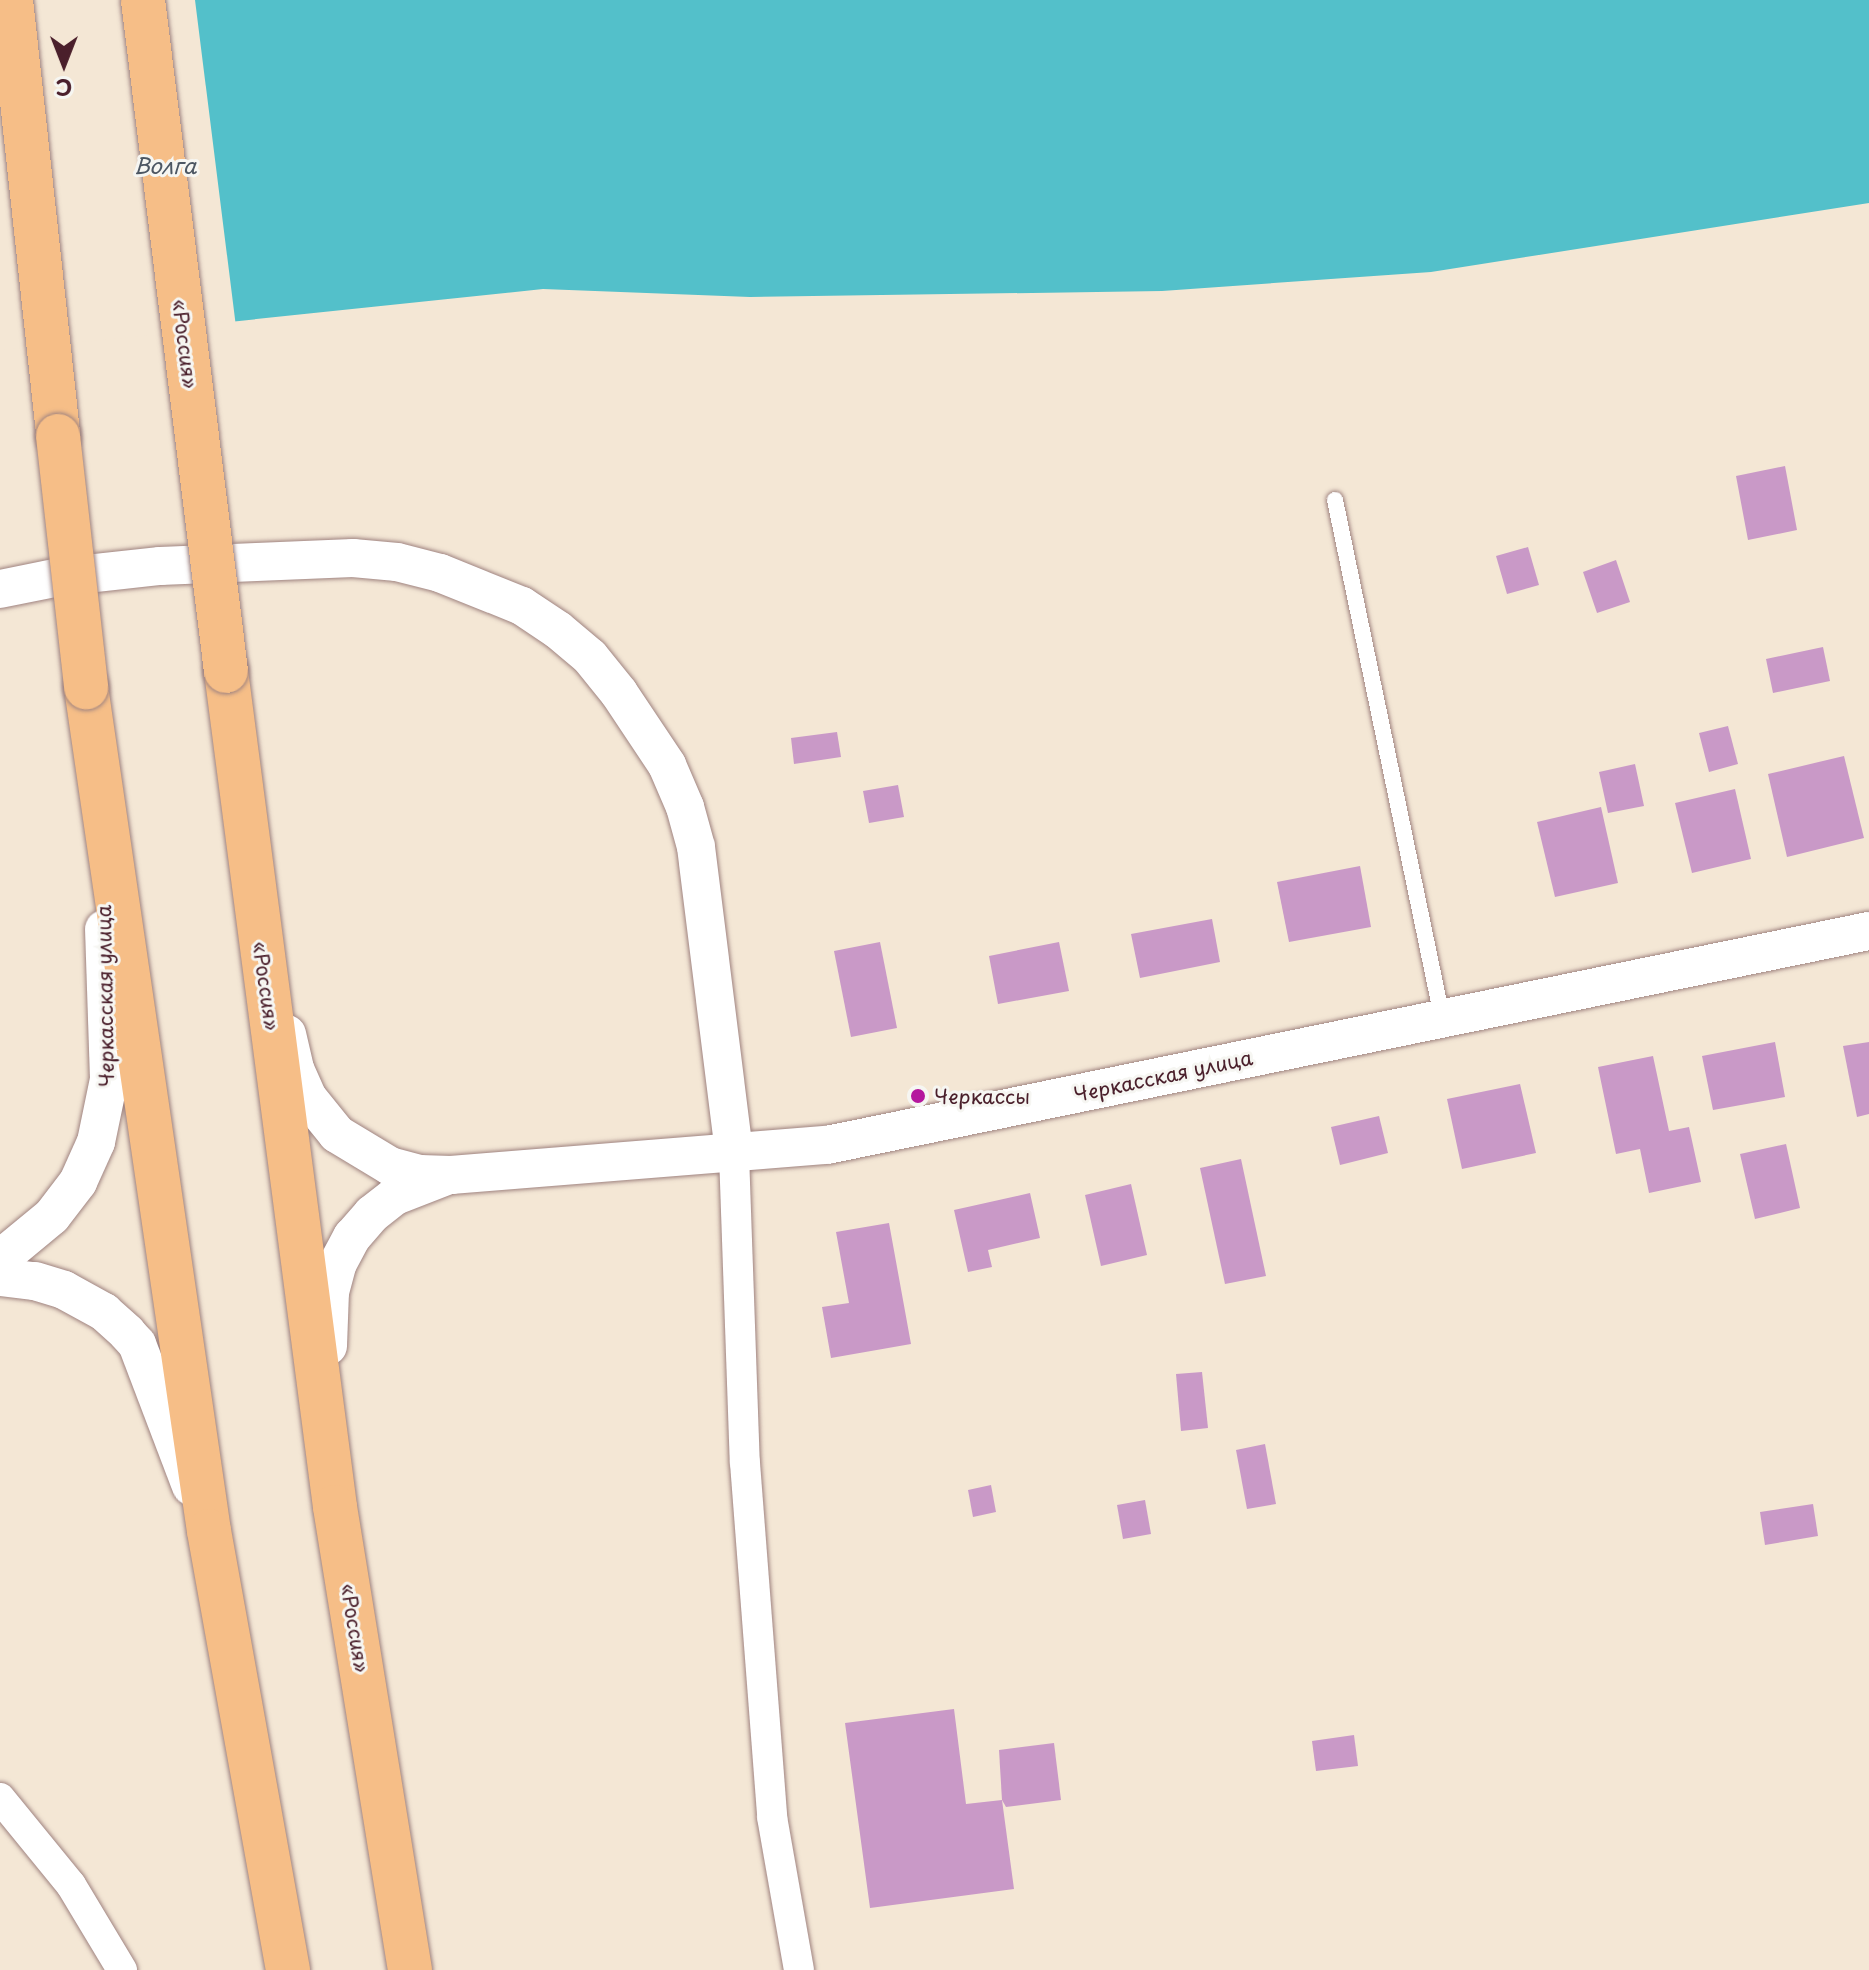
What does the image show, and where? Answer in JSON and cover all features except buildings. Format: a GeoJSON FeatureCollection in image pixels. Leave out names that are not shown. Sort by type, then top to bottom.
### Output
{"type":"FeatureCollection","features":[{"type":"Feature","properties":{"kind":"highway"},"geometry":{"type":"LineString","coordinates":[[11,0],[99,791],[209,1531],[288,1970]]}},
{"type":"Feature","properties":{"kind":"highway","name":"«Россия»"},"geometry":{"type":"LineString","coordinates":[[143,0],[239,780],[335,1507],[410,1970]]}},
{"type":"Feature","properties":{"kind":"street"},"geometry":{"type":"LineString","coordinates":[[0,589],[148,567],[353,558],[397,562],[440,573],[522,606],[590,657],[627,704],[667,765],[685,807],[696,847],[734,1154],[745,1463],[772,1817],[799,1970]]}},
{"type":"Feature","properties":{"kind":"street","name":"Черкасская улица"},"geometry":{"type":"LineString","coordinates":[[239,780],[291,1055],[308,1098],[337,1134],[362,1152],[405,1170],[451,1175],[827,1145],[1869,931]]}},
{"type":"Feature","properties":{"kind":"street","name":"Черкасская улица"},"geometry":{"type":"LineString","coordinates":[[0,1259],[37,1231],[66,1199],[88,1162],[103,1121],[110,1057],[99,791]]}},
{"type":"Feature","properties":{"kind":"street","name":"Черкасская улица"},"geometry":{"type":"LineString","coordinates":[[335,1507],[327,1322],[330,1292],[338,1263],[352,1237],[383,1204],[408,1189],[451,1175]]}},
{"type":"Feature","properties":{"kind":"street"},"geometry":{"type":"LineString","coordinates":[[0,1277],[35,1281],[78,1297],[104,1312],[137,1344],[209,1531]]}},
{"type":"Feature","properties":{"kind":"street"},"geometry":{"type":"LineString","coordinates":[[0,1798],[71,1885],[122,1970]]}},
{"type":"Feature","properties":{"kind":"lane"},"geometry":{"type":"LineString","coordinates":[[1335,500],[1442,1017]]}},
{"type":"Feature","properties":{"kind":"water","name":"Волга"},"geometry":{"type":"Polygon","coordinates":[[[0,0],[1869,0],[1869,203],[1431,272],[1162,291],[750,297],[543,289],[0,346],[0,0]]]}},
{"type":"Feature","properties":{"kind":"pier"},"geometry":{"type":"Polygon","coordinates":[[[0,0],[195,0],[236,327],[0,350],[0,0]]]}},
{"type":"Feature","properties":{"kind":"place","name":"Черкассы"},"geometry":{"type":"Point","coordinates":[918,1096]}}]}
